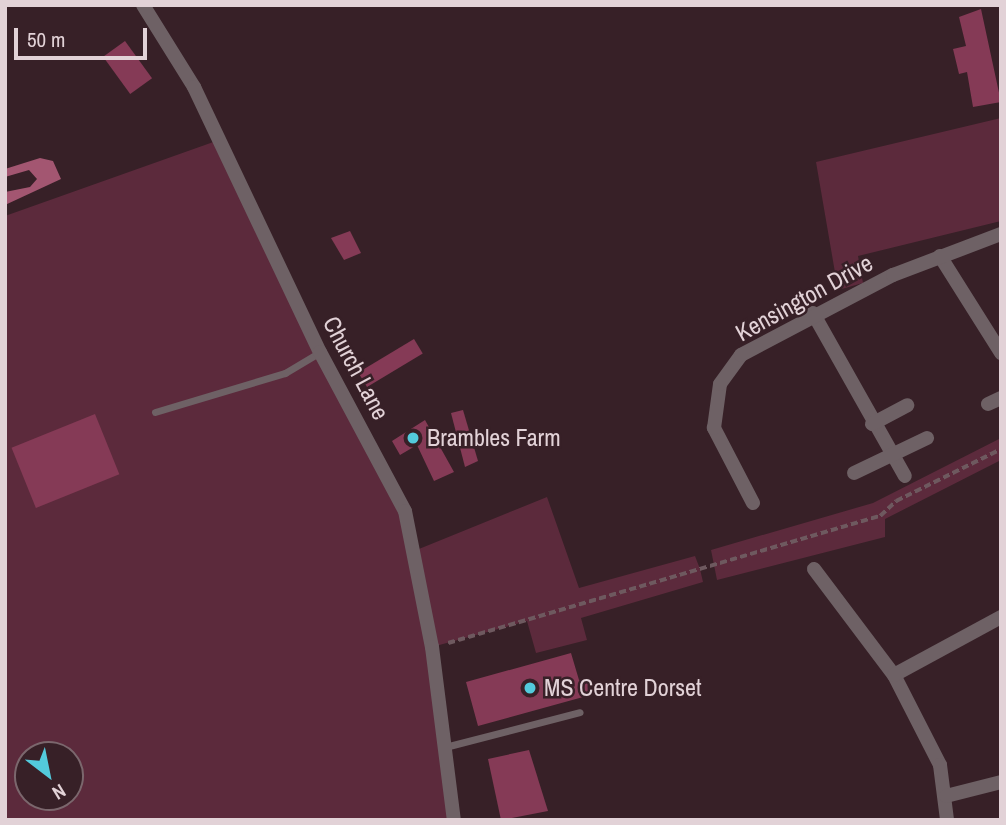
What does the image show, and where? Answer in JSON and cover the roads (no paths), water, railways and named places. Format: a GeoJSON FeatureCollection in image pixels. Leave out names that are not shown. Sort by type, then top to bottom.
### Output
{"type":"FeatureCollection","features":[{"type":"Feature","properties":{"kind":"street","name":"Church Lane"},"geometry":{"type":"LineString","coordinates":[[143,5],[194,88],[320,352],[405,511],[432,647],[454,820]]}},
{"type":"Feature","properties":{"kind":"street","name":"Kensington Drive"},"geometry":{"type":"LineString","coordinates":[[753,503],[714,428],[720,384],[741,355],[813,313],[940,256],[1001,234]]}},
{"type":"Feature","properties":{"kind":"street"},"geometry":{"type":"LineString","coordinates":[[940,256],[1000,350]]}},
{"type":"Feature","properties":{"kind":"street"},"geometry":{"type":"LineString","coordinates":[[813,313],[872,424],[905,476]]}},
{"type":"Feature","properties":{"kind":"street"},"geometry":{"type":"LineString","coordinates":[[872,424],[907,405]]}},
{"type":"Feature","properties":{"kind":"street"},"geometry":{"type":"LineString","coordinates":[[854,474],[927,438]]}},
{"type":"Feature","properties":{"kind":"street"},"geometry":{"type":"LineString","coordinates":[[814,569],[894,675],[940,765],[947,820]]}},
{"type":"Feature","properties":{"kind":"street"},"geometry":{"type":"LineString","coordinates":[[894,675],[1001,617]]}},
{"type":"Feature","properties":{"kind":"street"},"geometry":{"type":"LineString","coordinates":[[946,796],[1001,782]]}},
{"type":"Feature","properties":{"kind":"lane"},"geometry":{"type":"LineString","coordinates":[[155,412],[285,373],[320,352]]}},
{"type":"Feature","properties":{"kind":"lane"},"geometry":{"type":"LineString","coordinates":[[445,747],[580,712]]}},
{"type":"Feature","properties":{"kind":"place","name":"Brambles Farm"},"geometry":{"type":"Point","coordinates":[413,438]}},
{"type":"Feature","properties":{"kind":"place","name":"MS Centre Dorset"},"geometry":{"type":"Point","coordinates":[530,688]}}]}
